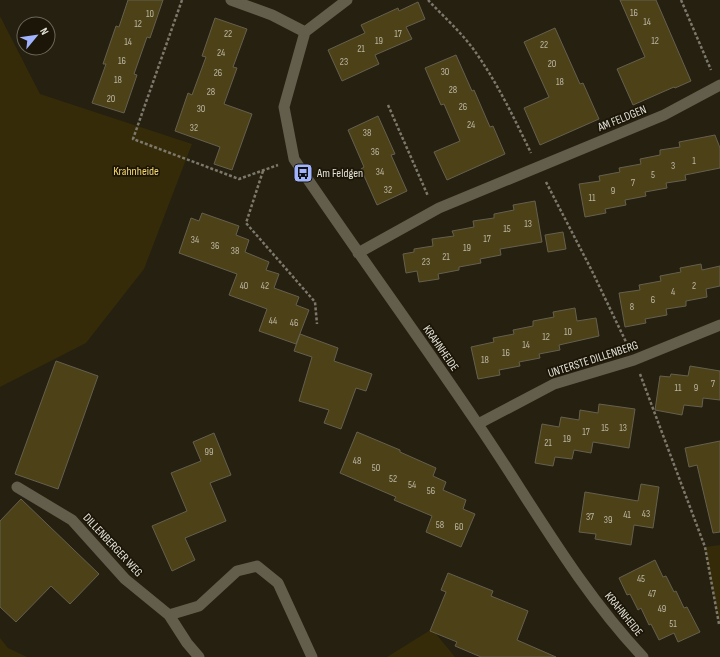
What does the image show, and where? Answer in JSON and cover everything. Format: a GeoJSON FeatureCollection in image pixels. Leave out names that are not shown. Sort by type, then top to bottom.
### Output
{"type":"FeatureCollection","features":[{"type":"Feature","properties":{"kind":"street"},"geometry":{"type":"LineString","coordinates":[[231,0],[272,15],[305,32],[347,0]]}},
{"type":"Feature","properties":{"kind":"street","name":"KRAHNHEIDE"},"geometry":{"type":"LineString","coordinates":[[305,32],[284,107],[294,159],[478,424],[548,533],[588,590],[632,645],[644,657]]}},
{"type":"Feature","properties":{"kind":"street","name":"AM FELDGEN"},"geometry":{"type":"LineString","coordinates":[[358,253],[434,211],[664,115],[719,85]]}},
{"type":"Feature","properties":{"kind":"street","name":"UNTERSTE DILLENBERG"},"geometry":{"type":"LineString","coordinates":[[478,424],[554,384],[634,360],[720,325]]}},
{"type":"Feature","properties":{"kind":"street","name":"DILLENBERGER WEG"},"geometry":{"type":"LineString","coordinates":[[17,487],[72,520],[125,579],[169,615],[187,644],[199,657]]}},
{"type":"Feature","properties":{"kind":"street"},"geometry":{"type":"LineString","coordinates":[[169,615],[199,606],[237,571],[257,566],[278,583],[312,657]]}},
{"type":"Feature","properties":{"kind":"path"},"geometry":{"type":"LineString","coordinates":[[182,0],[133,139],[239,179],[294,159]]}},
{"type":"Feature","properties":{"kind":"path"},"geometry":{"type":"LineString","coordinates":[[428,0],[473,48],[484,64],[507,105],[591,269],[634,360],[705,547],[720,624]]}},
{"type":"Feature","properties":{"kind":"path"},"geometry":{"type":"LineString","coordinates":[[681,0],[719,85]]}},
{"type":"Feature","properties":{"kind":"path"},"geometry":{"type":"LineString","coordinates":[[388,105],[434,211]]}},
{"type":"Feature","properties":{"kind":"path"},"geometry":{"type":"LineString","coordinates":[[262,171],[246,223],[315,302],[317,324]]}},
{"type":"Feature","properties":{"kind":"green space","name":"Krahnheide"},"geometry":{"type":"Polygon","coordinates":[[[0,16],[16,47],[16,56],[21,56],[40,94],[192,144],[144,269],[86,343],[0,387],[0,16]]]}},
{"type":"Feature","properties":{"kind":"green space"},"geometry":{"type":"Polygon","coordinates":[[[720,545],[720,624],[719,624],[705,547],[720,545]]]}},
{"type":"Feature","properties":{"kind":"green space"},"geometry":{"type":"Polygon","coordinates":[[[432,629],[455,657],[387,657],[432,629]]]}},
{"type":"Feature","properties":{"kind":"green space"},"geometry":{"type":"Polygon","coordinates":[[[0,638],[8,648],[27,657],[0,657],[0,638]]]}},
{"type":"Feature","properties":{"kind":"building"},"geometry":{"type":"Polygon","coordinates":[[[128,0],[163,0],[150,38],[147,37],[134,74],[137,75],[124,113],[92,103],[106,64],[103,64],[116,26],[119,27],[128,0]]]}},
{"type":"Feature","properties":{"kind":"building"},"geometry":{"type":"Polygon","coordinates":[[[620,0],[656,0],[691,81],[633,105],[617,69],[645,57],[620,0]]]}},
{"type":"Feature","properties":{"kind":"building"},"geometry":{"type":"Polygon","coordinates":[[[418,2],[425,19],[406,27],[412,39],[375,55],[379,64],[342,81],[328,50],[365,33],[361,25],[398,8],[399,11],[418,2]]]}},
{"type":"Feature","properties":{"kind":"building"},"geometry":{"type":"Polygon","coordinates":[[[215,18],[247,29],[233,67],[237,68],[224,104],[252,114],[232,170],[214,164],[220,147],[175,131],[188,93],[192,95],[206,57],[202,56],[215,18]]]}},
{"type":"Feature","properties":{"kind":"building"},"geometry":{"type":"Polygon","coordinates":[[[555,28],[580,84],[583,83],[599,119],[540,145],[524,108],[549,97],[524,42],[555,28]]]}},
{"type":"Feature","properties":{"kind":"building"},"geometry":{"type":"Polygon","coordinates":[[[456,55],[472,91],[474,90],[490,127],[493,126],[505,154],[447,180],[434,152],[460,141],[444,104],[441,105],[425,68],[456,55]]]}},
{"type":"Feature","properties":{"kind":"building"},"geometry":{"type":"Polygon","coordinates":[[[378,116],[395,154],[391,155],[407,191],[377,205],[361,169],[364,167],[348,130],[378,116]]]}},
{"type":"Feature","properties":{"kind":"building"},"geometry":{"type":"Polygon","coordinates":[[[715,135],[720,148],[720,168],[685,175],[686,180],[666,183],[667,188],[645,192],[646,196],[625,200],[626,205],[605,209],[606,213],[585,217],[579,184],[600,181],[599,176],[620,172],[619,168],[641,164],[640,159],[660,155],[660,150],[680,147],[679,142],[715,135]]]}},
{"type":"Feature","properties":{"kind":"building"},"geometry":{"type":"Polygon","coordinates":[[[535,201],[542,242],[500,249],[501,255],[480,259],[481,263],[459,267],[459,270],[438,274],[439,279],[419,282],[417,271],[406,273],[403,254],[414,252],[414,249],[433,246],[432,239],[454,236],[452,231],[474,227],[473,221],[494,218],[494,214],[514,210],[513,205],[535,201]]]}},
{"type":"Feature","properties":{"kind":"building"},"geometry":{"type":"Polygon","coordinates":[[[202,213],[239,226],[236,235],[249,240],[245,252],[269,262],[266,270],[279,274],[274,288],[299,297],[296,305],[309,310],[296,344],[259,331],[267,309],[229,295],[237,274],[179,253],[191,218],[199,221],[202,213]]]}},
{"type":"Feature","properties":{"kind":"building"},"geometry":{"type":"Polygon","coordinates":[[[563,232],[566,249],[548,252],[545,235],[563,232]]]}},
{"type":"Feature","properties":{"kind":"building"},"geometry":{"type":"Polygon","coordinates":[[[701,264],[702,270],[720,266],[720,286],[706,289],[707,297],[686,301],[686,306],[666,309],[667,315],[645,319],[646,323],[625,327],[619,293],[640,290],[639,285],[661,281],[660,276],[681,272],[680,268],[701,264]]]}},
{"type":"Feature","properties":{"kind":"building"},"geometry":{"type":"Polygon","coordinates":[[[575,308],[577,321],[596,318],[599,336],[559,345],[560,350],[539,354],[540,358],[519,362],[520,366],[499,370],[500,375],[478,379],[471,347],[494,342],[493,338],[514,334],[513,330],[533,326],[533,321],[554,317],[553,312],[575,308]]]}},
{"type":"Feature","properties":{"kind":"building"},"geometry":{"type":"Polygon","coordinates":[[[300,334],[338,348],[334,361],[372,374],[366,391],[356,388],[341,429],[324,423],[329,410],[299,401],[312,357],[294,351],[300,334]]]}},
{"type":"Feature","properties":{"kind":"building"},"geometry":{"type":"Polygon","coordinates":[[[56,361],[98,376],[58,489],[15,474],[56,361]]]}},
{"type":"Feature","properties":{"kind":"building"},"geometry":{"type":"Polygon","coordinates":[[[690,366],[720,371],[720,400],[703,398],[702,407],[684,405],[682,415],[655,410],[660,376],[670,377],[671,374],[688,376],[690,366]]]}},
{"type":"Feature","properties":{"kind":"building"},"geometry":{"type":"Polygon","coordinates":[[[599,404],[635,409],[629,448],[593,442],[591,453],[574,450],[572,459],[555,457],[553,466],[535,463],[542,424],[559,427],[561,417],[579,420],[580,410],[598,413],[599,404]]]}},
{"type":"Feature","properties":{"kind":"building"},"geometry":{"type":"Polygon","coordinates":[[[357,432],[400,450],[400,452],[436,468],[433,476],[446,482],[443,490],[466,500],[463,509],[475,514],[461,547],[426,532],[432,516],[394,500],[396,497],[340,473],[357,432]]]}},
{"type":"Feature","properties":{"kind":"building"},"geometry":{"type":"Polygon","coordinates":[[[214,433],[231,475],[210,483],[226,521],[185,538],[195,560],[172,571],[152,526],[187,511],[171,473],[201,461],[193,442],[214,433]]]}},
{"type":"Feature","properties":{"kind":"building"},"geometry":{"type":"Polygon","coordinates":[[[720,441],[720,532],[713,533],[697,465],[689,467],[685,448],[720,441]]]}},
{"type":"Feature","properties":{"kind":"building"},"geometry":{"type":"Polygon","coordinates":[[[641,484],[659,487],[653,528],[634,525],[631,545],[595,539],[596,534],[579,532],[585,492],[638,501],[641,484]]]}},
{"type":"Feature","properties":{"kind":"building"},"geometry":{"type":"Polygon","coordinates":[[[21,499],[99,574],[70,604],[51,586],[16,622],[0,607],[0,521],[21,499]]]}},
{"type":"Feature","properties":{"kind":"building"},"geometry":{"type":"Polygon","coordinates":[[[655,560],[663,577],[666,576],[674,592],[676,591],[684,608],[687,607],[700,632],[678,642],[674,633],[659,640],[651,624],[649,625],[641,608],[638,610],[630,594],[627,595],[619,578],[655,560]]]}},
{"type":"Feature","properties":{"kind":"building"},"geometry":{"type":"Polygon","coordinates":[[[448,573],[493,591],[491,596],[528,611],[517,640],[556,657],[481,657],[455,646],[457,642],[430,631],[446,592],[441,590],[448,573]]]}},
{"type":"Feature","properties":{"kind":"place","name":"Am Feldgen"},"geometry":{"type":"Point","coordinates":[303,173]}}]}
